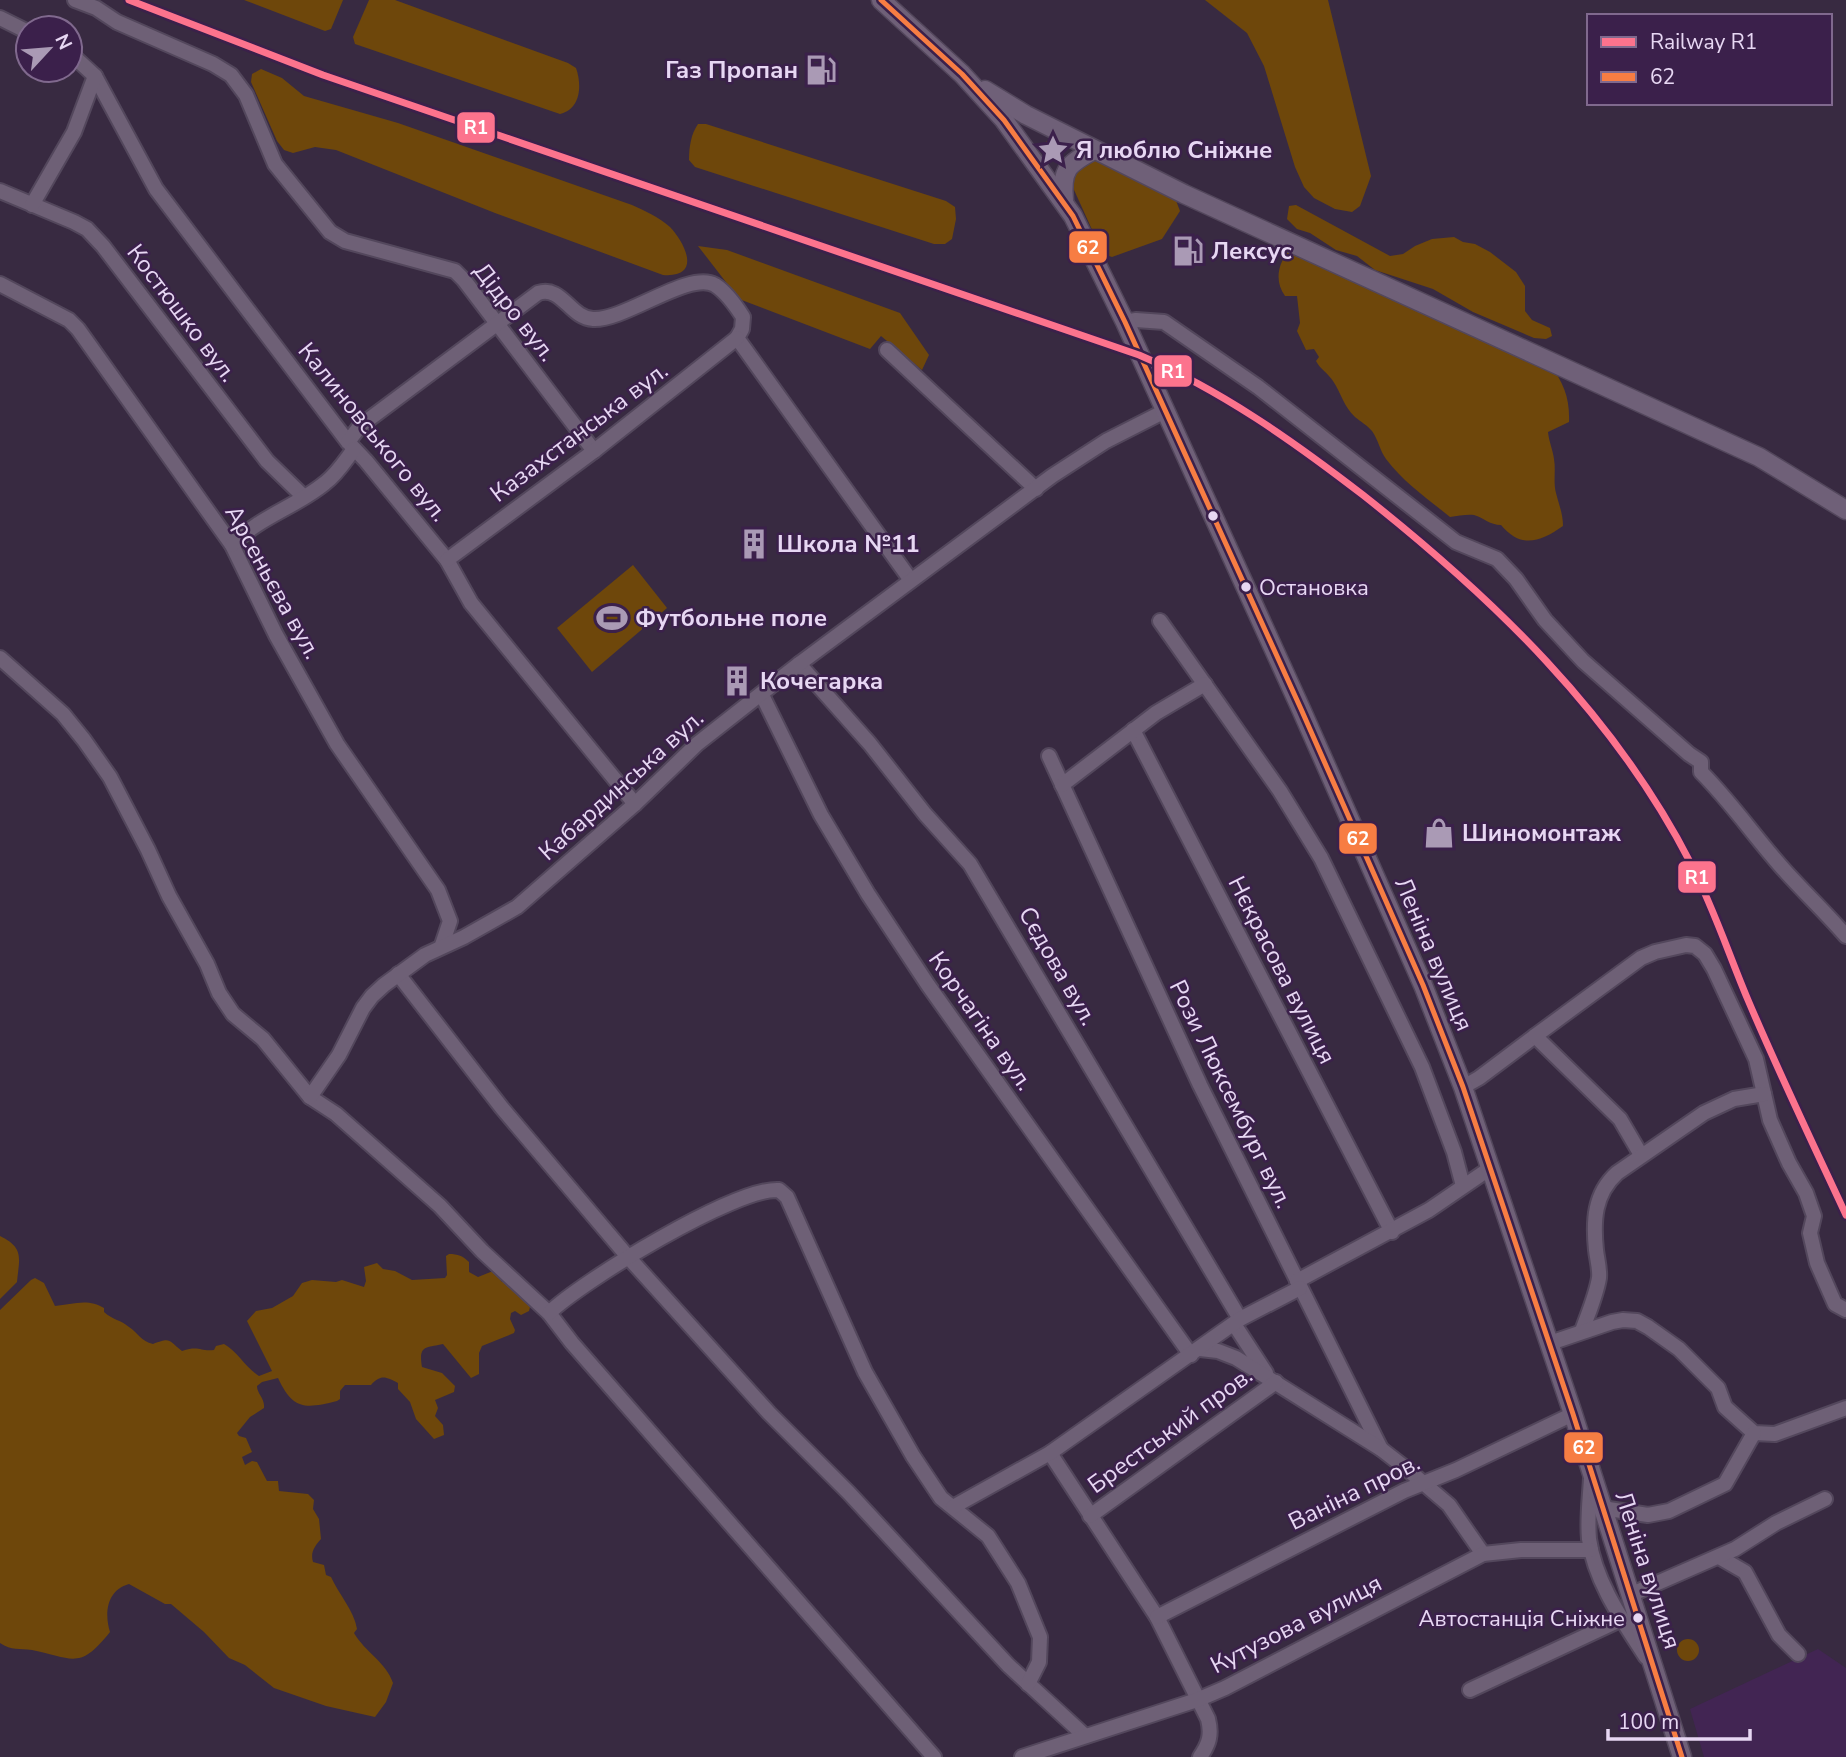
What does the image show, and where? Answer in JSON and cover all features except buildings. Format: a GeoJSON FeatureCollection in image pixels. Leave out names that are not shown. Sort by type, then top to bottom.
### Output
{"type":"FeatureCollection","features":[{"type":"Feature","properties":{"kind":"main road"},"geometry":{"type":"LineString","coordinates":[[881,0],[962,74],[1026,115],[1094,150],[1759,457],[1846,510]]}},
{"type":"Feature","properties":{"kind":"main road","name":"Леніна вулиця"},"geometry":{"type":"LineString","coordinates":[[962,74],[1004,120],[1064,200],[1083,234],[1301,709],[1423,985],[1463,1087],[1573,1414],[1682,1757]]}},
{"type":"Feature","properties":{"kind":"main road"},"geometry":{"type":"LineString","coordinates":[[1064,200],[1062,183],[1065,171],[1075,161],[1094,150]]}},
{"type":"Feature","properties":{"kind":"street","name":"Дідро вул."},"geometry":{"type":"LineString","coordinates":[[75,0],[231,75],[246,95],[275,164],[330,232],[345,241],[455,271],[594,451]]}},
{"type":"Feature","properties":{"kind":"street","name":"Калиновського вул."},"geometry":{"type":"LineString","coordinates":[[84,66],[95,76],[156,189],[351,445],[447,560],[471,603],[635,804]]}},
{"type":"Feature","properties":{"kind":"street"},"geometry":{"type":"LineString","coordinates":[[32,205],[74,132],[95,76]]}},
{"type":"Feature","properties":{"kind":"street","name":"Костюшко вул."},"geometry":{"type":"LineString","coordinates":[[0,191],[87,229],[103,246],[267,461],[303,496]]}},
{"type":"Feature","properties":{"kind":"street"},"geometry":{"type":"LineString","coordinates":[[232,545],[265,517],[325,483],[341,468],[360,426],[538,293],[546,290],[554,293],[583,317],[594,320],[628,310],[684,286],[708,282],[717,286],[743,317],[742,329],[737,338],[910,579]]}},
{"type":"Feature","properties":{"kind":"street","name":"Арсеньєва вул."},"geometry":{"type":"LineString","coordinates":[[0,284],[69,320],[78,329],[232,545],[276,635],[337,744],[438,890],[450,921],[442,945]]}},
{"type":"Feature","properties":{"kind":"street"},"geometry":{"type":"LineString","coordinates":[[1125,322],[1164,322],[1258,387],[1456,542],[1497,559],[1516,579],[1545,620],[1583,660],[1701,762],[1701,772],[1786,872],[1846,936]]}},
{"type":"Feature","properties":{"kind":"street","name":"Казахстанська вул."},"geometry":{"type":"LineString","coordinates":[[447,560],[594,451],[737,338]]}},
{"type":"Feature","properties":{"kind":"street"},"geometry":{"type":"LineString","coordinates":[[887,350],[1036,489]]}},
{"type":"Feature","properties":{"kind":"street","name":"Кабардинська вул."},"geometry":{"type":"LineString","coordinates":[[310,1097],[339,1055],[372,996],[398,974],[442,945],[464,937],[517,907],[635,804],[697,744],[910,579],[1106,441],[1165,411]]}},
{"type":"Feature","properties":{"kind":"street"},"geometry":{"type":"LineString","coordinates":[[1160,621],[1301,823],[1321,858],[1422,1068],[1454,1152],[1463,1186]]}},
{"type":"Feature","properties":{"kind":"street"},"geometry":{"type":"LineString","coordinates":[[0,658],[62,714],[110,777],[169,896],[207,964],[219,993],[233,1014],[263,1039],[310,1097],[336,1114],[440,1206],[482,1251],[549,1313],[572,1343],[934,1757]]}},
{"type":"Feature","properties":{"kind":"street","name":"Сєдова вул."},"geometry":{"type":"LineString","coordinates":[[799,664],[970,864],[1272,1380]]}},
{"type":"Feature","properties":{"kind":"street"},"geometry":{"type":"LineString","coordinates":[[1062,785],[1156,713],[1205,684]]}},
{"type":"Feature","properties":{"kind":"street","name":"Корчагіна вул."},"geometry":{"type":"LineString","coordinates":[[762,695],[821,815],[875,905],[935,996],[1196,1352]]}},
{"type":"Feature","properties":{"kind":"street","name":"Нєкрасова вулиця"},"geometry":{"type":"LineString","coordinates":[[1133,730],[1392,1232]]}},
{"type":"Feature","properties":{"kind":"street","name":"Рози Люксембург вул."},"geometry":{"type":"LineString","coordinates":[[1049,756],[1200,1085],[1381,1449]]}},
{"type":"Feature","properties":{"kind":"street"},"geometry":{"type":"LineString","coordinates":[[1463,1087],[1479,1078],[1641,958],[1675,947],[1695,946],[1705,954],[1725,989],[1756,1059],[1770,1120],[1781,1148],[1806,1192],[1814,1216],[1810,1233],[1817,1263],[1835,1304],[1846,1310]]}},
{"type":"Feature","properties":{"kind":"street"},"geometry":{"type":"LineString","coordinates":[[398,974],[502,1108],[629,1258],[769,1413],[849,1493],[1008,1665],[1084,1735]]}},
{"type":"Feature","properties":{"kind":"street"},"geometry":{"type":"LineString","coordinates":[[1535,1036],[1620,1119],[1641,1155]]}},
{"type":"Feature","properties":{"kind":"street"},"geometry":{"type":"LineString","coordinates":[[1582,1331],[1599,1275],[1594,1234],[1597,1203],[1607,1182],[1641,1155],[1718,1106],[1734,1099],[1763,1094]]}},
{"type":"Feature","properties":{"kind":"street"},"geometry":{"type":"LineString","coordinates":[[953,1507],[1050,1453],[1237,1321],[1429,1210],[1489,1169]]}},
{"type":"Feature","properties":{"kind":"street"},"geometry":{"type":"LineString","coordinates":[[549,1313],[594,1278],[710,1212],[759,1192],[779,1190],[787,1197],[866,1372],[913,1456],[941,1498],[988,1536],[1001,1553],[1036,1623],[1041,1647],[1039,1662],[1028,1684]]}},
{"type":"Feature","properties":{"kind":"street"},"geometry":{"type":"LineString","coordinates":[[1549,1343],[1623,1320],[1637,1321],[1679,1349],[1699,1368],[1718,1388],[1725,1408],[1754,1433],[1775,1434],[1846,1408]]}},
{"type":"Feature","properties":{"kind":"street"},"geometry":{"type":"LineString","coordinates":[[1196,1352],[1228,1354],[1381,1449],[1449,1505],[1483,1554]]}},
{"type":"Feature","properties":{"kind":"street","name":"Брестський пров."},"geometry":{"type":"LineString","coordinates":[[1090,1516],[1272,1380]]}},
{"type":"Feature","properties":{"kind":"street","name":"Ваніна пров."},"geometry":{"type":"LineString","coordinates":[[1157,1617],[1424,1482],[1573,1414]]}},
{"type":"Feature","properties":{"kind":"street"},"geometry":{"type":"LineString","coordinates":[[1602,1508],[1648,1515],[1668,1511],[1725,1485],[1754,1433]]}},
{"type":"Feature","properties":{"kind":"street"},"geometry":{"type":"LineString","coordinates":[[1050,1453],[1157,1617],[1208,1719],[1211,1731],[1209,1742],[1200,1757]]}},
{"type":"Feature","properties":{"kind":"street"},"geometry":{"type":"LineString","coordinates":[[1592,1473],[1588,1528],[1591,1550],[1603,1582],[1622,1619],[1655,1673]]}},
{"type":"Feature","properties":{"kind":"street"},"geometry":{"type":"LineString","coordinates":[[1630,1595],[1719,1557],[1776,1523],[1825,1499]]}},
{"type":"Feature","properties":{"kind":"street","name":"Кутузова вулиця"},"geometry":{"type":"LineString","coordinates":[[1022,1757],[1197,1700],[1225,1688],[1483,1554],[1521,1550],[1591,1550]]}},
{"type":"Feature","properties":{"kind":"street"},"geometry":{"type":"LineString","coordinates":[[1719,1557],[1745,1572],[1779,1635],[1798,1654]]}},
{"type":"Feature","properties":{"kind":"street"},"geometry":{"type":"LineString","coordinates":[[1470,1690],[1622,1619]]}},
{"type":"Feature","properties":{"kind":"shaded area"},"geometry":{"type":"Polygon","coordinates":[[[244,0],[343,0],[331,29],[325,31],[244,0]]]}},
{"type":"Feature","properties":{"kind":"shaded area"},"geometry":{"type":"Polygon","coordinates":[[[369,0],[395,0],[568,63],[576,68],[578,75],[576,102],[560,114],[355,44],[353,37],[369,0]]]}},
{"type":"Feature","properties":{"kind":"shaded area"},"geometry":{"type":"Polygon","coordinates":[[[1205,0],[1328,0],[1371,176],[1360,206],[1352,212],[1335,209],[1314,198],[1304,187],[1295,167],[1264,66],[1247,33],[1205,0]]]}},
{"type":"Feature","properties":{"kind":"shaded area"},"geometry":{"type":"Polygon","coordinates":[[[261,69],[282,78],[304,96],[398,123],[637,207],[657,217],[676,234],[685,250],[687,266],[675,274],[663,275],[336,150],[315,147],[293,153],[284,150],[277,141],[251,82],[252,74],[261,69]]]}},
{"type":"Feature","properties":{"kind":"shaded area"},"geometry":{"type":"Polygon","coordinates":[[[698,124],[706,124],[946,201],[955,207],[956,219],[952,239],[945,244],[934,244],[695,167],[689,160],[689,150],[698,124]]]}},
{"type":"Feature","properties":{"kind":"shaded area"},"geometry":{"type":"Polygon","coordinates":[[[1053,139],[1060,142],[1063,149],[1060,156],[1053,159],[1046,156],[1043,149],[1046,142],[1053,139]]]}},
{"type":"Feature","properties":{"kind":"shaded area"},"geometry":{"type":"Polygon","coordinates":[[[1089,157],[1175,198],[1180,211],[1162,239],[1112,257],[1103,254],[1070,181],[1089,157]]]}},
{"type":"Feature","properties":{"kind":"shaded area"},"geometry":{"type":"Polygon","coordinates":[[[1296,205],[1390,256],[1403,254],[1432,239],[1454,237],[1475,244],[1516,272],[1525,286],[1525,311],[1532,320],[1550,328],[1552,336],[1546,339],[1534,338],[1473,312],[1433,289],[1375,270],[1357,256],[1336,250],[1310,233],[1297,229],[1287,219],[1289,206],[1296,205]]]}},
{"type":"Feature","properties":{"kind":"shaded area"},"geometry":{"type":"Polygon","coordinates":[[[698,246],[727,250],[900,313],[929,355],[922,370],[881,336],[870,349],[739,299],[698,246]]]}},
{"type":"Feature","properties":{"kind":"shaded area"},"geometry":{"type":"Polygon","coordinates":[[[1293,247],[1550,365],[1559,378],[1568,406],[1569,422],[1548,432],[1563,526],[1539,539],[1516,538],[1501,525],[1474,515],[1450,517],[1400,476],[1384,456],[1372,431],[1348,409],[1333,381],[1316,361],[1319,357],[1314,349],[1306,350],[1297,331],[1300,323],[1297,296],[1285,296],[1279,283],[1281,264],[1293,247]]]}},
{"type":"Feature","properties":{"kind":"shaded area","name":"Футбольне поле"},"geometry":{"type":"Polygon","coordinates":[[[633,565],[667,608],[592,672],[557,628],[633,565]]]}},
{"type":"Feature","properties":{"kind":"shaded area"},"geometry":{"type":"Polygon","coordinates":[[[0,1236],[17,1250],[19,1261],[17,1282],[0,1299],[0,1236]]]}},
{"type":"Feature","properties":{"kind":"shaded area"},"geometry":{"type":"Polygon","coordinates":[[[449,1254],[467,1260],[469,1272],[478,1277],[493,1271],[502,1282],[511,1282],[530,1307],[529,1311],[521,1315],[515,1311],[511,1313],[514,1333],[482,1346],[479,1353],[479,1374],[471,1378],[443,1344],[425,1348],[421,1354],[422,1367],[442,1373],[455,1386],[454,1392],[435,1400],[438,1408],[435,1416],[443,1425],[444,1435],[434,1439],[416,1419],[410,1402],[398,1389],[398,1383],[384,1378],[371,1385],[345,1385],[337,1401],[308,1406],[289,1396],[278,1378],[262,1382],[257,1386],[264,1408],[250,1417],[237,1433],[246,1438],[252,1452],[242,1457],[245,1465],[252,1461],[257,1462],[267,1481],[278,1481],[279,1491],[308,1494],[314,1500],[313,1509],[319,1519],[321,1539],[313,1552],[313,1562],[324,1565],[326,1575],[331,1577],[353,1615],[357,1629],[354,1633],[386,1669],[393,1683],[386,1702],[375,1717],[326,1706],[274,1688],[245,1665],[229,1658],[171,1604],[165,1604],[129,1584],[116,1591],[109,1603],[107,1617],[110,1632],[83,1657],[67,1658],[12,1648],[0,1643],[0,1310],[31,1280],[35,1278],[44,1283],[55,1306],[80,1302],[98,1305],[104,1308],[107,1315],[126,1325],[149,1343],[169,1341],[182,1351],[214,1350],[216,1346],[224,1344],[259,1376],[272,1371],[247,1321],[256,1311],[272,1308],[293,1296],[302,1283],[312,1280],[342,1280],[364,1287],[364,1267],[377,1263],[383,1269],[395,1271],[412,1280],[445,1278],[446,1256],[449,1254]]]}},
{"type":"Feature","properties":{"kind":"shaded area"},"geometry":{"type":"Polygon","coordinates":[[[1688,1639],[1698,1646],[1699,1650],[1692,1660],[1688,1661],[1678,1654],[1677,1650],[1684,1640],[1688,1639]]]}},
{"type":"Feature","properties":{"kind":"shaded area"},"geometry":{"type":"Polygon","coordinates":[[[1818,1649],[1846,1668],[1846,1757],[1704,1757],[1690,1709],[1818,1649]]]}},
{"type":"Feature","properties":{"kind":"rail line","name":"R1"},"geometry":{"type":"LineString","coordinates":[[129,0],[323,75],[1139,355],[1227,400],[1310,455],[1411,534],[1503,617],[1587,708],[1625,757],[1690,862],[1760,1027],[1846,1215]]}},
{"type":"Feature","properties":{"kind":"transit line","name":"62"},"geometry":{"type":"LineString","coordinates":[[881,0],[962,74],[1004,120],[1073,216],[1125,322],[1423,985],[1463,1087],[1573,1414],[1682,1757]]}},
{"type":"Feature","properties":{"kind":"place","name":"Газ Пропан"},"geometry":{"type":"Point","coordinates":[821,70]}},
{"type":"Feature","properties":{"kind":"place","name":"Я люблю Сніжне"},"geometry":{"type":"Point","coordinates":[1053,150]}},
{"type":"Feature","properties":{"kind":"place","name":"Лексус"},"geometry":{"type":"Point","coordinates":[1188,251]}},
{"type":"Feature","properties":{"kind":"place","name":"Школа №11"},"geometry":{"type":"Point","coordinates":[754,544]}},
{"type":"Feature","properties":{"kind":"place","name":"Остановка"},"geometry":{"type":"Point","coordinates":[1246,587]}},
{"type":"Feature","properties":{"kind":"place","name":"Футбольне поле"},"geometry":{"type":"Point","coordinates":[612,618]}},
{"type":"Feature","properties":{"kind":"place","name":"Кочегарка"},"geometry":{"type":"Point","coordinates":[737,681]}},
{"type":"Feature","properties":{"kind":"place","name":"Шиномонтаж"},"geometry":{"type":"Point","coordinates":[1439,833]}},
{"type":"Feature","properties":{"kind":"place","name":"Автостанція Сніжне"},"geometry":{"type":"Point","coordinates":[1638,1618]}}]}
